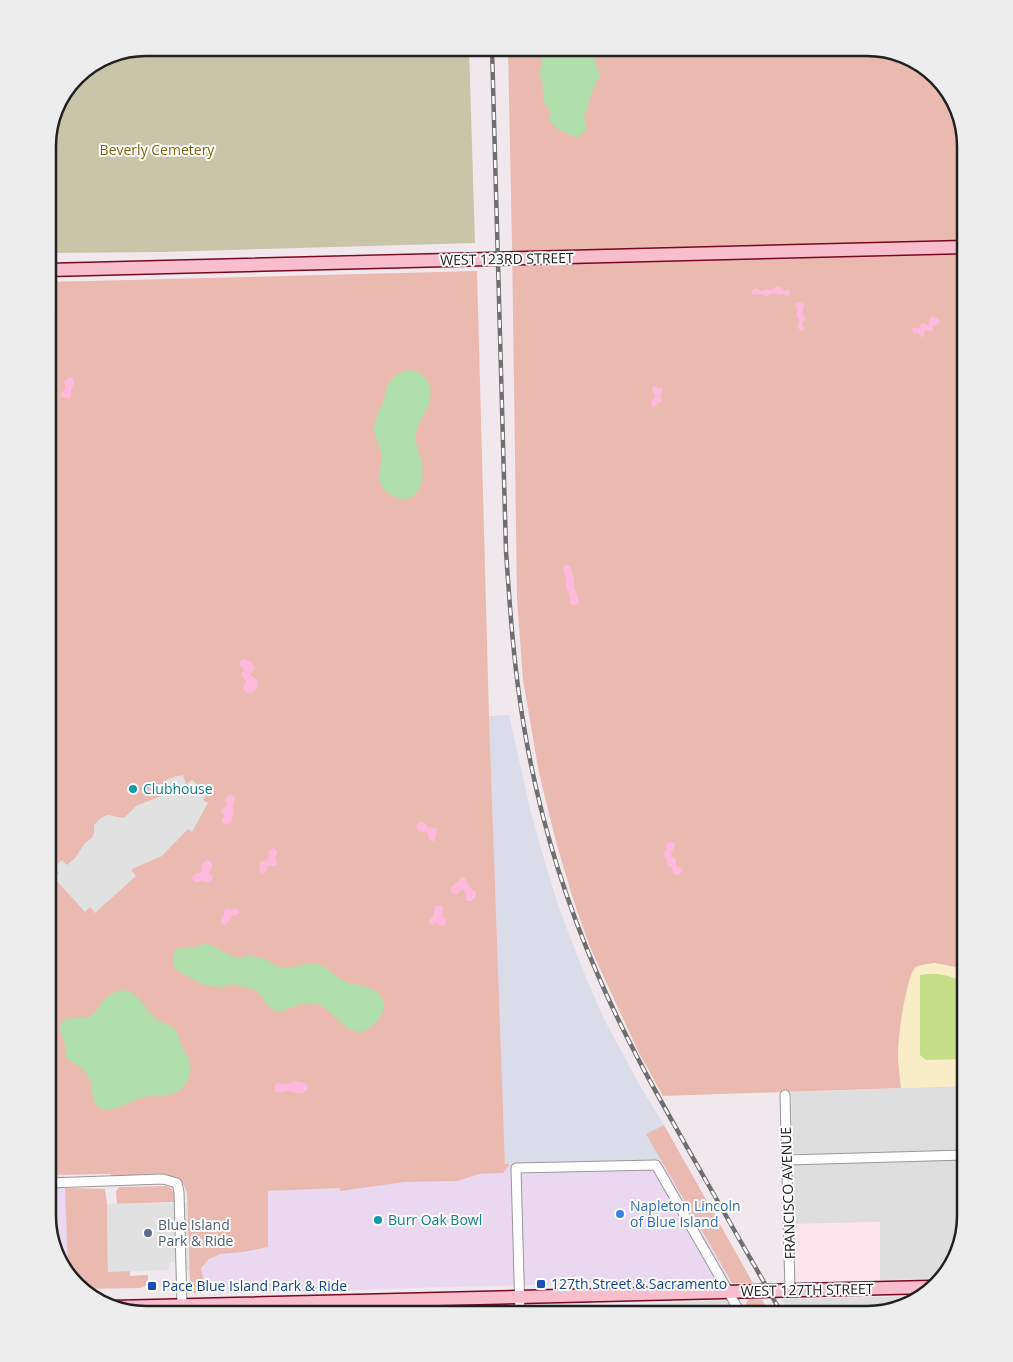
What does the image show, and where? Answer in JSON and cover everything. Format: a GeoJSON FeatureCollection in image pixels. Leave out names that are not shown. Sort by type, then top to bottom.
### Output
{"type":"FeatureCollection","features":[{"type":"Feature","properties":{"kind":"street","name":"WEST 123RD STREET"},"geometry":{"type":"LineString","coordinates":[[56,270],[957,247]]}},
{"type":"Feature","properties":{"kind":"street","name":"FRANCISCO AVENUE"},"geometry":{"type":"LineString","coordinates":[[785,1095],[790,1291]]}},
{"type":"Feature","properties":{"kind":"street"},"geometry":{"type":"LineString","coordinates":[[787,1160],[957,1155]]}},
{"type":"Feature","properties":{"kind":"street"},"geometry":{"type":"LineString","coordinates":[[520,1306],[516,1168],[656,1164],[736,1306]]}},
{"type":"Feature","properties":{"kind":"street"},"geometry":{"type":"LineString","coordinates":[[56,1183],[163,1179],[177,1183],[179,1192],[182,1305]]}},
{"type":"Feature","properties":{"kind":"street","name":"WEST 127TH STREET"},"geometry":{"type":"LineString","coordinates":[[138,1306],[921,1288]]}},
{"type":"Feature","properties":{"kind":"shaded area"},"geometry":{"type":"Polygon","coordinates":[[[508,56],[873,56],[896,61],[917,71],[938,91],[945,101],[954,123],[957,146],[957,968],[934,964],[916,968],[901,1022],[898,1053],[901,1088],[663,1096],[638,1051],[590,947],[556,842],[539,773],[523,680],[517,599],[508,56]]]}},
{"type":"Feature","properties":{"kind":"shaded area"},"geometry":{"type":"Polygon","coordinates":[[[543,56],[594,56],[600,79],[597,80],[590,97],[588,109],[584,115],[586,130],[581,135],[576,137],[558,129],[550,122],[549,109],[544,103],[542,80],[539,75],[543,56]]]}},
{"type":"Feature","properties":{"kind":"shaded area"},"geometry":{"type":"Polygon","coordinates":[[[477,271],[489,716],[505,1164],[510,1164],[503,1173],[479,1174],[458,1181],[405,1182],[340,1191],[340,1188],[268,1191],[268,1247],[221,1254],[209,1259],[201,1268],[205,1293],[193,1293],[190,1288],[187,1193],[179,1179],[166,1175],[56,1175],[56,282],[477,271]]]}},
{"type":"Feature","properties":{"kind":"shaded area"},"geometry":{"type":"Polygon","coordinates":[[[409,370],[416,371],[425,378],[431,393],[428,406],[418,426],[416,438],[416,445],[422,463],[422,480],[418,491],[410,498],[404,499],[392,495],[381,485],[381,453],[374,427],[388,384],[396,375],[409,370]]]}},
{"type":"Feature","properties":{"kind":"shaded area"},"geometry":{"type":"Polygon","coordinates":[[[509,715],[531,813],[559,908],[604,1019],[639,1084],[664,1125],[646,1134],[661,1159],[505,1165],[489,716],[509,715]]]}},
{"type":"Feature","properties":{"kind":"shaded area"},"geometry":{"type":"Polygon","coordinates":[[[183,775],[186,784],[192,780],[207,793],[203,800],[208,803],[192,832],[188,829],[162,856],[131,870],[136,876],[95,913],[90,907],[85,912],[56,880],[56,876],[59,873],[56,870],[56,866],[62,860],[67,865],[75,858],[85,843],[92,838],[94,825],[101,818],[108,815],[124,818],[136,806],[161,796],[167,786],[164,781],[183,775]]]}},
{"type":"Feature","properties":{"kind":"shaded area"},"geometry":{"type":"Polygon","coordinates":[[[208,944],[235,957],[249,956],[262,958],[283,968],[312,963],[320,965],[342,980],[376,991],[381,996],[383,1002],[382,1013],[379,1019],[366,1030],[351,1030],[319,1005],[311,1003],[302,1004],[278,1012],[269,1007],[255,990],[232,984],[224,987],[206,986],[174,967],[173,952],[176,949],[208,944]]]}},
{"type":"Feature","properties":{"kind":"shaded area"},"geometry":{"type":"Polygon","coordinates":[[[935,963],[957,967],[957,1086],[901,1088],[898,1046],[903,1008],[912,972],[916,967],[935,963]]]}},
{"type":"Feature","properties":{"kind":"shaded area"},"geometry":{"type":"Polygon","coordinates":[[[937,974],[957,979],[957,1059],[926,1060],[920,1055],[920,975],[937,974]]]}},
{"type":"Feature","properties":{"kind":"shaded area"},"geometry":{"type":"Polygon","coordinates":[[[123,990],[133,994],[154,1017],[175,1030],[189,1059],[190,1074],[179,1091],[163,1096],[140,1098],[110,1110],[97,1106],[88,1075],[66,1057],[65,1043],[60,1026],[63,1020],[90,1016],[109,996],[123,990]]]}},
{"type":"Feature","properties":{"kind":"shaded area"},"geometry":{"type":"Polygon","coordinates":[[[957,1086],[956,1227],[954,1239],[945,1261],[930,1279],[880,1280],[879,1222],[795,1224],[791,1092],[957,1086]]]}},
{"type":"Feature","properties":{"kind":"shaded area"},"geometry":{"type":"Polygon","coordinates":[[[664,1125],[753,1283],[732,1283],[646,1134],[664,1125]]]}},
{"type":"Feature","properties":{"kind":"shaded area"},"geometry":{"type":"Polygon","coordinates":[[[661,1159],[732,1283],[656,1282],[205,1293],[201,1268],[209,1259],[221,1254],[243,1252],[268,1191],[340,1188],[340,1190],[405,1182],[458,1181],[479,1174],[502,1173],[510,1164],[661,1159]]]}},
{"type":"Feature","properties":{"kind":"shaded area"},"geometry":{"type":"Polygon","coordinates":[[[56,1175],[65,1175],[68,1260],[59,1239],[56,1216],[56,1175]]]}},
{"type":"Feature","properties":{"kind":"shaded area"},"geometry":{"type":"Polygon","coordinates":[[[166,1186],[174,1192],[174,1202],[117,1204],[116,1192],[119,1187],[166,1186]]]}},
{"type":"Feature","properties":{"kind":"shaded area"},"geometry":{"type":"Polygon","coordinates":[[[65,1188],[105,1189],[108,1271],[130,1271],[130,1276],[148,1275],[148,1285],[140,1288],[94,1289],[75,1271],[68,1260],[65,1188]]]}},
{"type":"Feature","properties":{"kind":"shaded area","name":"Blue Island Park & Ride"},"geometry":{"type":"Polygon","coordinates":[[[187,1202],[189,1270],[177,1270],[177,1264],[170,1262],[169,1270],[108,1272],[107,1204],[187,1202]]]}},
{"type":"Feature","properties":{"kind":"shaded area"},"geometry":{"type":"Polygon","coordinates":[[[880,1222],[880,1280],[804,1282],[796,1275],[795,1224],[880,1222]]]}},
{"type":"Feature","properties":{"kind":"shaded area"},"geometry":{"type":"Polygon","coordinates":[[[907,1296],[890,1303],[867,1306],[785,1306],[781,1299],[907,1296]]]}},
{"type":"Feature","properties":{"kind":"shaded area"},"geometry":{"type":"Polygon","coordinates":[[[749,1299],[762,1300],[766,1306],[746,1306],[749,1299]]]}},
{"type":"Feature","properties":{"kind":"shaded area"},"geometry":{"type":"Polygon","coordinates":[[[727,1300],[730,1306],[640,1306],[640,1304],[727,1300]]]}},
{"type":"Feature","properties":{"kind":"shaded area"},"geometry":{"type":"Polygon","coordinates":[[[640,1304],[640,1306],[571,1306],[640,1304]]]}},
{"type":"Feature","properties":{"kind":"sand"},"geometry":{"type":"Polygon","coordinates":[[[777,286],[784,291],[789,289],[790,295],[774,293],[767,296],[753,295],[752,293],[752,290],[755,288],[762,291],[766,289],[771,290],[777,286]]]}},
{"type":"Feature","properties":{"kind":"sand"},"geometry":{"type":"Polygon","coordinates":[[[799,302],[804,305],[802,313],[806,318],[802,323],[804,329],[801,331],[797,327],[799,320],[796,315],[798,310],[795,305],[799,302]]]}},
{"type":"Feature","properties":{"kind":"sand"},"geometry":{"type":"Polygon","coordinates":[[[931,316],[938,318],[940,321],[939,324],[933,326],[933,332],[926,330],[924,332],[925,336],[921,337],[918,333],[914,333],[911,329],[920,328],[921,323],[929,324],[931,316]]]}},
{"type":"Feature","properties":{"kind":"sand"},"geometry":{"type":"Polygon","coordinates":[[[70,377],[73,379],[74,384],[71,396],[65,398],[61,396],[61,393],[66,388],[65,380],[70,377]]]}},
{"type":"Feature","properties":{"kind":"sand"},"geometry":{"type":"Polygon","coordinates":[[[653,386],[663,390],[660,395],[663,402],[657,403],[654,408],[651,402],[655,396],[652,390],[653,386]]]}},
{"type":"Feature","properties":{"kind":"sand"},"geometry":{"type":"Polygon","coordinates":[[[568,565],[572,572],[574,589],[579,600],[574,605],[570,603],[563,570],[564,566],[568,565]]]}},
{"type":"Feature","properties":{"kind":"sand"},"geometry":{"type":"Polygon","coordinates":[[[242,660],[246,660],[255,667],[250,675],[257,680],[258,686],[251,693],[245,692],[244,689],[246,681],[241,675],[244,670],[239,664],[242,660]]]}},
{"type":"Feature","properties":{"kind":"sand"},"geometry":{"type":"Polygon","coordinates":[[[230,794],[235,797],[234,811],[231,823],[226,825],[222,820],[225,816],[221,810],[227,806],[225,798],[230,794]]]}},
{"type":"Feature","properties":{"kind":"sand"},"geometry":{"type":"Polygon","coordinates":[[[420,822],[428,827],[436,828],[434,841],[429,839],[428,833],[418,831],[416,825],[420,822]]]}},
{"type":"Feature","properties":{"kind":"sand"},"geometry":{"type":"Polygon","coordinates":[[[674,843],[675,846],[671,853],[676,859],[676,866],[682,869],[678,875],[673,874],[672,867],[667,865],[667,860],[664,856],[664,852],[667,849],[666,844],[674,843]]]}},
{"type":"Feature","properties":{"kind":"sand"},"geometry":{"type":"Polygon","coordinates":[[[273,848],[277,851],[275,858],[277,864],[275,866],[268,866],[266,872],[262,874],[259,870],[260,863],[268,859],[269,851],[273,848]]]}},
{"type":"Feature","properties":{"kind":"sand"},"geometry":{"type":"Polygon","coordinates":[[[208,860],[212,864],[209,872],[213,877],[212,880],[208,883],[203,881],[195,882],[192,879],[193,875],[202,872],[202,863],[208,860]]]}},
{"type":"Feature","properties":{"kind":"sand"},"geometry":{"type":"Polygon","coordinates":[[[462,877],[465,878],[469,887],[476,892],[476,896],[471,901],[466,900],[466,893],[463,889],[456,895],[451,893],[451,888],[462,877]]]}},
{"type":"Feature","properties":{"kind":"sand"},"geometry":{"type":"Polygon","coordinates":[[[437,905],[442,906],[442,915],[447,919],[444,926],[440,926],[437,922],[432,925],[429,922],[434,915],[434,907],[437,905]]]}},
{"type":"Feature","properties":{"kind":"sand"},"geometry":{"type":"Polygon","coordinates":[[[227,908],[231,910],[237,908],[240,912],[237,915],[231,916],[228,923],[222,925],[221,920],[224,910],[227,908]]]}},
{"type":"Feature","properties":{"kind":"sand"},"geometry":{"type":"Polygon","coordinates":[[[294,1081],[305,1083],[308,1086],[307,1090],[299,1093],[275,1091],[277,1083],[288,1084],[294,1081]]]}},
{"type":"Feature","properties":{"kind":"green space","name":"Beverly Cemetery"},"geometry":{"type":"Polygon","coordinates":[[[146,56],[469,56],[475,243],[162,252],[56,253],[56,140],[59,123],[71,96],[96,71],[117,61],[146,56]]]}},
{"type":"Feature","properties":{"kind":"railway"},"geometry":{"type":"LineString","coordinates":[[492,56],[506,551],[511,617],[524,727],[544,821],[573,913],[607,996],[652,1084],[777,1306]]}},
{"type":"Feature","properties":{"kind":"place","name":"Clubhouse"},"geometry":{"type":"Point","coordinates":[133,789]}},
{"type":"Feature","properties":{"kind":"place","name":"Napleton Lincoln of Blue Island"},"geometry":{"type":"Point","coordinates":[620,1214]}},
{"type":"Feature","properties":{"kind":"place","name":"Burr Oak Bowl"},"geometry":{"type":"Point","coordinates":[378,1220]}},
{"type":"Feature","properties":{"kind":"place","name":"Blue Island Park & Ride"},"geometry":{"type":"Point","coordinates":[148,1233]}},
{"type":"Feature","properties":{"kind":"place","name":"127th Street & Sacramento"},"geometry":{"type":"Point","coordinates":[541,1284]}},
{"type":"Feature","properties":{"kind":"place","name":"Pace Blue Island Park & Ride"},"geometry":{"type":"Point","coordinates":[152,1286]}}]}
